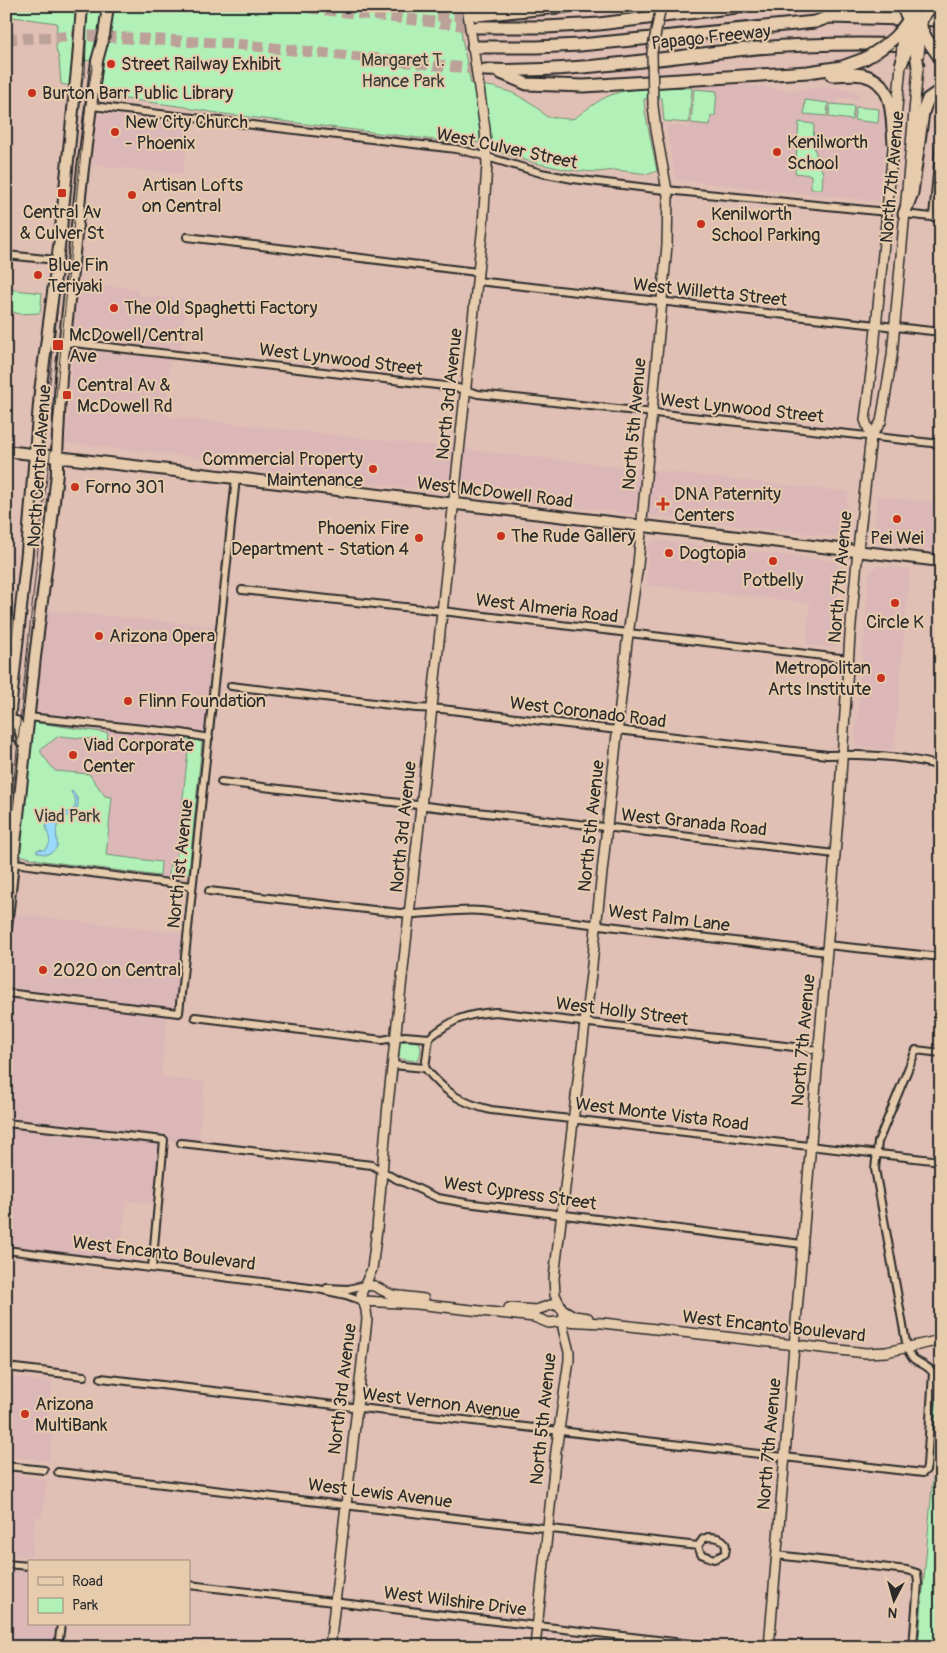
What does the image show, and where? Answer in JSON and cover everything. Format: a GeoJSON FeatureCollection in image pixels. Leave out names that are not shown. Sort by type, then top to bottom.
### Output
{"type":"FeatureCollection","features":[{"type":"Feature","properties":{"kind":"highway","name":"Papago Freeway"},"geometry":{"type":"LineString","coordinates":[[569,6],[477,21],[546,27],[599,24],[745,6]]}},
{"type":"Feature","properties":{"kind":"highway"},"geometry":{"type":"LineString","coordinates":[[808,72],[842,67],[864,59],[888,44],[913,16],[932,6]]}},
{"type":"Feature","properties":{"kind":"highway"},"geometry":{"type":"LineString","coordinates":[[913,16],[941,59]]}},
{"type":"Feature","properties":{"kind":"highway"},"geometry":{"type":"LineString","coordinates":[[900,65],[913,16]]}},
{"type":"Feature","properties":{"kind":"highway"},"geometry":{"type":"LineString","coordinates":[[913,16],[918,67]]}},
{"type":"Feature","properties":{"kind":"highway"},"geometry":{"type":"LineString","coordinates":[[478,47],[536,47],[815,22],[829,18],[941,20]]}},
{"type":"Feature","properties":{"kind":"highway"},"geometry":{"type":"LineString","coordinates":[[815,22],[829,25],[941,27]]}},
{"type":"Feature","properties":{"kind":"highway","name":"Papago Freeway"},"geometry":{"type":"LineString","coordinates":[[808,72],[647,83],[557,86],[527,84],[491,70],[527,71],[600,67],[748,49],[791,46],[867,44],[941,46]]}},
{"type":"Feature","properties":{"kind":"highway"},"geometry":{"type":"LineString","coordinates":[[808,72],[835,75],[859,74],[880,84],[886,92],[891,105],[894,143]]}},
{"type":"Feature","properties":{"kind":"highway"},"geometry":{"type":"LineString","coordinates":[[904,214],[912,193],[923,112],[928,99],[941,90]]}},
{"type":"Feature","properties":{"kind":"main road","name":"North Central Avenue"},"geometry":{"type":"LineString","coordinates":[[6,748],[44,362],[68,166],[82,6]]}},
{"type":"Feature","properties":{"kind":"main road","name":"North Central Avenue"},"geometry":{"type":"LineString","coordinates":[[6,928],[10,863],[20,795],[36,643],[51,537],[57,473],[52,455],[83,168],[97,61],[104,35],[108,6]]}},
{"type":"Feature","properties":{"kind":"main road","name":"West McDowell Road"},"geometry":{"type":"LineString","coordinates":[[6,451],[941,561]]}},
{"type":"Feature","properties":{"kind":"main road"},"geometry":{"type":"LineString","coordinates":[[8,721],[16,722],[22,736],[18,782],[20,795]]}},
{"type":"Feature","properties":{"kind":"street","name":"North 3rd Avenue"},"geometry":{"type":"LineString","coordinates":[[330,1647],[367,1319],[360,1294],[374,1262],[395,1037],[484,212],[487,157],[485,129],[478,47],[467,6]]}},
{"type":"Feature","properties":{"kind":"street","name":"North 5th Avenue"},"geometry":{"type":"LineString","coordinates":[[534,1647],[569,1360],[563,1329],[564,1313],[556,1295],[554,1284],[641,526],[668,236],[669,208],[667,190],[653,106],[652,59],[660,6]]}},
{"type":"Feature","properties":{"kind":"street","name":"North 7th Avenue"},"geometry":{"type":"LineString","coordinates":[[769,1647],[843,755],[857,552],[871,436],[865,420],[894,143],[900,65]]}},
{"type":"Feature","properties":{"kind":"street","name":"North 7th Avenue"},"geometry":{"type":"LineString","coordinates":[[871,436],[881,422],[889,381],[896,327],[904,214],[918,67]]}},
{"type":"Feature","properties":{"kind":"street","name":"West Culver Street"},"geometry":{"type":"LineString","coordinates":[[92,106],[456,149],[560,177],[667,190],[887,212]]}},
{"type":"Feature","properties":{"kind":"street"},"geometry":{"type":"LineString","coordinates":[[933,217],[941,131]]}},
{"type":"Feature","properties":{"kind":"street"},"geometry":{"type":"LineString","coordinates":[[904,214],[941,218]]}},
{"type":"Feature","properties":{"kind":"street","name":"West Willetta Street"},"geometry":{"type":"LineString","coordinates":[[188,238],[662,302],[941,332]]}},
{"type":"Feature","properties":{"kind":"street"},"geometry":{"type":"LineString","coordinates":[[6,255],[56,260]]}},
{"type":"Feature","properties":{"kind":"street","name":"West Lynwood Street"},"geometry":{"type":"LineString","coordinates":[[65,342],[445,386],[478,394],[941,444]]}},
{"type":"Feature","properties":{"kind":"street","name":"North 1st Avenue"},"geometry":{"type":"LineString","coordinates":[[6,993],[179,1013],[236,478]]}},
{"type":"Feature","properties":{"kind":"street","name":"West Almeria Road"},"geometry":{"type":"LineString","coordinates":[[242,590],[442,611],[849,659]]}},
{"type":"Feature","properties":{"kind":"street"},"geometry":{"type":"LineString","coordinates":[[6,697],[14,678]]}},
{"type":"Feature","properties":{"kind":"street","name":"West Coronado Road"},"geometry":{"type":"LineString","coordinates":[[231,686],[827,755],[896,758],[941,766]]}},
{"type":"Feature","properties":{"kind":"street"},"geometry":{"type":"LineString","coordinates":[[28,717],[182,733],[209,738]]}},
{"type":"Feature","properties":{"kind":"street","name":"West Granada Road"},"geometry":{"type":"LineString","coordinates":[[221,782],[835,854]]}},
{"type":"Feature","properties":{"kind":"street"},"geometry":{"type":"LineString","coordinates":[[10,863],[192,886]]}},
{"type":"Feature","properties":{"kind":"street","name":"West Palm Lane"},"geometry":{"type":"LineString","coordinates":[[209,891],[409,914],[427,914],[462,909],[482,910],[596,925],[827,948],[941,957]]}},
{"type":"Feature","properties":{"kind":"street","name":"West Holly Street"},"geometry":{"type":"LineString","coordinates":[[429,1038],[447,1024],[462,1017],[496,1012],[819,1050]]}},
{"type":"Feature","properties":{"kind":"street"},"geometry":{"type":"LineString","coordinates":[[195,1017],[382,1040],[405,1036],[429,1038],[425,1068],[393,1065]]}},
{"type":"Feature","properties":{"kind":"street"},"geometry":{"type":"LineString","coordinates":[[907,1348],[875,1169],[876,1154],[878,1142],[916,1050],[941,1052]]}},
{"type":"Feature","properties":{"kind":"street","name":"West Monte Vista Road"},"geometry":{"type":"LineString","coordinates":[[425,1068],[444,1089],[460,1100],[491,1110],[941,1161]]}},
{"type":"Feature","properties":{"kind":"street"},"geometry":{"type":"LineString","coordinates":[[6,1123],[164,1140],[152,1268]]}},
{"type":"Feature","properties":{"kind":"street","name":"West Cypress Street"},"geometry":{"type":"LineString","coordinates":[[181,1143],[371,1165],[438,1198],[466,1203],[802,1244]]}},
{"type":"Feature","properties":{"kind":"street","name":"West Encanto Boulevard"},"geometry":{"type":"LineString","coordinates":[[6,1250],[318,1289],[363,1301],[417,1304],[534,1317],[549,1323],[603,1323],[876,1353],[941,1340]]}},
{"type":"Feature","properties":{"kind":"street","name":"West Encanto Boulevard"},"geometry":{"type":"LineString","coordinates":[[318,1289],[348,1289],[374,1286],[384,1292],[402,1296],[533,1310],[554,1304],[574,1316],[603,1323]]}},
{"type":"Feature","properties":{"kind":"street"},"geometry":{"type":"LineString","coordinates":[[567,1344],[572,1330],[582,1323]]}},
{"type":"Feature","properties":{"kind":"street","name":"West Vernon Avenue"},"geometry":{"type":"LineString","coordinates":[[101,1378],[920,1473],[926,1470],[934,1373],[930,1368],[911,1358],[907,1348]]}},
{"type":"Feature","properties":{"kind":"street"},"geometry":{"type":"LineString","coordinates":[[6,1367],[84,1376]]}},
{"type":"Feature","properties":{"kind":"street"},"geometry":{"type":"LineString","coordinates":[[6,1466],[44,1470]]}},
{"type":"Feature","properties":{"kind":"street","name":"West Lewis Avenue"},"geometry":{"type":"LineString","coordinates":[[58,1472],[698,1546]]}},
{"type":"Feature","properties":{"kind":"street","name":"West Lewis Avenue"},"geometry":{"type":"LineString","coordinates":[[714,1537],[724,1541],[726,1550],[725,1554],[714,1559],[701,1554],[698,1546],[704,1539],[714,1537]]}},
{"type":"Feature","properties":{"kind":"street"},"geometry":{"type":"LineString","coordinates":[[776,1555],[908,1570],[916,1573],[918,1583],[913,1647]]}},
{"type":"Feature","properties":{"kind":"street"},"geometry":{"type":"LineString","coordinates":[[6,1564],[28,1566]]}},
{"type":"Feature","properties":{"kind":"street","name":"West Wilshire Drive"},"geometry":{"type":"LineString","coordinates":[[190,1584],[717,1647]]}},
{"type":"Feature","properties":{"kind":"street"},"geometry":{"type":"LineString","coordinates":[[58,1647],[61,1626]]}},
{"type":"Feature","properties":{"kind":"shaded area","name":"Kenilworth School"},"geometry":{"type":"Polygon","coordinates":[[[703,85],[746,85],[794,91],[823,87],[842,88],[859,93],[858,99],[837,98],[838,103],[885,109],[885,114],[888,115],[880,192],[876,201],[679,180],[675,178],[666,125],[690,127],[694,89],[702,89],[703,85]]]}},
{"type":"Feature","properties":{"kind":"shaded area"},"geometry":{"type":"Polygon","coordinates":[[[98,114],[136,117],[181,124],[190,128],[182,174],[92,165],[98,114]]]}},
{"type":"Feature","properties":{"kind":"shaded area"},"geometry":{"type":"Polygon","coordinates":[[[80,283],[137,289],[139,296],[186,299],[182,349],[75,339],[71,336],[80,283]]]}},
{"type":"Feature","properties":{"kind":"shaded area"},"geometry":{"type":"Polygon","coordinates":[[[73,349],[170,359],[165,416],[848,492],[844,533],[838,537],[267,472],[186,456],[66,443],[73,349]]]}},
{"type":"Feature","properties":{"kind":"shaded area"},"geometry":{"type":"Polygon","coordinates":[[[877,496],[941,503],[941,551],[878,541],[874,537],[877,496]]]}},
{"type":"Feature","properties":{"kind":"shaded area"},"geometry":{"type":"Polygon","coordinates":[[[654,540],[834,561],[841,568],[835,610],[836,645],[833,648],[806,644],[810,603],[647,585],[648,546],[654,540]]]}},
{"type":"Feature","properties":{"kind":"shaded area"},"geometry":{"type":"Polygon","coordinates":[[[877,566],[910,569],[894,750],[859,747],[855,743],[869,574],[877,566]]]}},
{"type":"Feature","properties":{"kind":"shaded area"},"geometry":{"type":"Polygon","coordinates":[[[44,610],[216,626],[190,870],[186,878],[178,880],[53,865],[27,860],[21,857],[18,852],[44,610]]]}},
{"type":"Feature","properties":{"kind":"shaded area"},"geometry":{"type":"Polygon","coordinates":[[[6,913],[188,934],[179,1013],[167,1013],[161,1077],[205,1082],[198,1145],[164,1141],[158,1205],[126,1201],[119,1264],[6,1250],[6,913]]]}},
{"type":"Feature","properties":{"kind":"shaded area"},"geometry":{"type":"Polygon","coordinates":[[[6,1377],[52,1382],[48,1421],[54,1422],[49,1461],[6,1456],[6,1377]]]}},
{"type":"Feature","properties":{"kind":"shaded area"},"geometry":{"type":"Polygon","coordinates":[[[6,1474],[47,1479],[42,1517],[35,1517],[31,1556],[6,1554],[6,1474]]]}},
{"type":"Feature","properties":{"kind":"shaded area"},"geometry":{"type":"Polygon","coordinates":[[[6,1569],[28,1571],[28,1626],[56,1626],[53,1647],[6,1647],[6,1569]]]}},
{"type":"Feature","properties":{"kind":"green space","name":"Margaret T. Hance Park"},"geometry":{"type":"Polygon","coordinates":[[[6,6],[459,6],[462,39],[471,84],[494,87],[513,93],[533,104],[547,117],[570,119],[575,118],[601,100],[620,92],[651,88],[692,88],[689,123],[664,121],[662,98],[644,99],[657,171],[649,174],[615,170],[597,172],[569,170],[535,163],[499,152],[495,147],[479,142],[468,144],[224,114],[103,96],[99,95],[103,62],[73,59],[71,86],[61,84],[59,58],[56,49],[57,23],[6,16],[6,6]]]}},
{"type":"Feature","properties":{"kind":"green space"},"geometry":{"type":"Polygon","coordinates":[[[694,89],[717,91],[715,116],[711,116],[710,125],[691,123],[694,89]]]}},
{"type":"Feature","properties":{"kind":"green space"},"geometry":{"type":"Polygon","coordinates":[[[805,100],[828,103],[827,116],[804,114],[805,100]]]}},
{"type":"Feature","properties":{"kind":"green space"},"geometry":{"type":"Polygon","coordinates":[[[830,104],[854,106],[852,120],[829,117],[830,104]]]}},
{"type":"Feature","properties":{"kind":"green space"},"geometry":{"type":"Polygon","coordinates":[[[856,107],[879,109],[878,123],[854,120],[856,107]]]}},
{"type":"Feature","properties":{"kind":"green space"},"geometry":{"type":"Polygon","coordinates":[[[799,122],[814,124],[813,145],[823,174],[822,189],[811,189],[811,175],[795,173],[799,122]]]}},
{"type":"Feature","properties":{"kind":"green space"},"geometry":{"type":"Polygon","coordinates":[[[6,289],[42,293],[40,313],[20,314],[6,310],[6,289]]]}},
{"type":"Feature","properties":{"kind":"green space","name":"Viad Park"},"geometry":{"type":"Polygon","coordinates":[[[32,722],[108,733],[106,750],[99,749],[91,739],[59,736],[41,749],[41,753],[55,771],[89,774],[105,796],[112,797],[106,855],[161,862],[160,876],[44,861],[19,855],[32,722]]]}},
{"type":"Feature","properties":{"kind":"green space"},"geometry":{"type":"Polygon","coordinates":[[[184,737],[202,742],[189,872],[182,877],[169,876],[170,863],[176,863],[189,742],[184,737]]]}},
{"type":"Feature","properties":{"kind":"green space"},"geometry":{"type":"Polygon","coordinates":[[[405,1041],[419,1042],[421,1052],[417,1061],[402,1059],[399,1056],[399,1043],[405,1041]]]}},
{"type":"Feature","properties":{"kind":"green space"},"geometry":{"type":"Polygon","coordinates":[[[941,1347],[941,1647],[918,1647],[932,1488],[933,1473],[931,1469],[941,1347]]]}},
{"type":"Feature","properties":{"kind":"water"},"geometry":{"type":"Polygon","coordinates":[[[72,791],[77,798],[77,808],[57,827],[57,847],[47,854],[36,851],[38,849],[44,850],[49,845],[50,840],[46,827],[50,819],[74,809],[76,802],[71,793],[72,791]]]}},
{"type":"Feature","properties":{"kind":"tunnel"},"geometry":{"type":"LineString","coordinates":[[292,6],[478,27]]}},
{"type":"Feature","properties":{"kind":"tunnel"},"geometry":{"type":"LineString","coordinates":[[437,16],[477,15]]}},
{"type":"Feature","properties":{"kind":"tunnel"},"geometry":{"type":"LineString","coordinates":[[6,39],[90,36],[235,44],[485,70]]}},
{"type":"Feature","properties":{"kind":"tram line"},"geometry":{"type":"LineString","coordinates":[[85,77],[87,6]]}},
{"type":"Feature","properties":{"kind":"tram line"},"geometry":{"type":"LineString","coordinates":[[6,856],[86,104],[103,6]]}},
{"type":"Feature","properties":{"kind":"tram line"},"geometry":{"type":"LineString","coordinates":[[41,470],[60,283]]}},
{"type":"Feature","properties":{"kind":"place","name":"Street Railway Exhibit"},"geometry":{"type":"Point","coordinates":[111,64]}},
{"type":"Feature","properties":{"kind":"place","name":"Burton Barr Public Library"},"geometry":{"type":"Point","coordinates":[32,93]}},
{"type":"Feature","properties":{"kind":"place","name":"New City Church - Phoenix"},"geometry":{"type":"Point","coordinates":[115,132]}},
{"type":"Feature","properties":{"kind":"place","name":"Kenilworth School"},"geometry":{"type":"Point","coordinates":[777,152]}},
{"type":"Feature","properties":{"kind":"place","name":"Central Av & Culver St"},"geometry":{"type":"Point","coordinates":[62,193]}},
{"type":"Feature","properties":{"kind":"place","name":"Artisan Lofts on Central"},"geometry":{"type":"Point","coordinates":[132,195]}},
{"type":"Feature","properties":{"kind":"place","name":"Kenilworth School Parking"},"geometry":{"type":"Point","coordinates":[701,224]}},
{"type":"Feature","properties":{"kind":"place","name":"Blue Fin Teriyaki"},"geometry":{"type":"Point","coordinates":[38,275]}},
{"type":"Feature","properties":{"kind":"place","name":"The Old Spaghetti Factory"},"geometry":{"type":"Point","coordinates":[114,308]}},
{"type":"Feature","properties":{"kind":"place","name":"McDowell/Central Ave"},"geometry":{"type":"Point","coordinates":[58,345]}},
{"type":"Feature","properties":{"kind":"place","name":"Central Av & McDowell Rd"},"geometry":{"type":"Point","coordinates":[67,395]}},
{"type":"Feature","properties":{"kind":"place","name":"Commercial Property Maintenance"},"geometry":{"type":"Point","coordinates":[373,469]}},
{"type":"Feature","properties":{"kind":"place","name":"Forno 301"},"geometry":{"type":"Point","coordinates":[75,487]}},
{"type":"Feature","properties":{"kind":"place","name":"DNA Paternity Centers"},"geometry":{"type":"Point","coordinates":[663,504]}},
{"type":"Feature","properties":{"kind":"place","name":"Pei Wei"},"geometry":{"type":"Point","coordinates":[897,519]}},
{"type":"Feature","properties":{"kind":"place","name":"The Rude Gallery"},"geometry":{"type":"Point","coordinates":[501,536]}},
{"type":"Feature","properties":{"kind":"place","name":"Phoenix Fire Department - Station 4"},"geometry":{"type":"Point","coordinates":[419,538]}},
{"type":"Feature","properties":{"kind":"place","name":"Dogtopia"},"geometry":{"type":"Point","coordinates":[669,553]}},
{"type":"Feature","properties":{"kind":"place","name":"Potbelly"},"geometry":{"type":"Point","coordinates":[773,561]}},
{"type":"Feature","properties":{"kind":"place","name":"Circle K"},"geometry":{"type":"Point","coordinates":[895,603]}},
{"type":"Feature","properties":{"kind":"place","name":"Arizona Opera"},"geometry":{"type":"Point","coordinates":[99,636]}},
{"type":"Feature","properties":{"kind":"place","name":"Metropolitan Arts Institute"},"geometry":{"type":"Point","coordinates":[881,678]}},
{"type":"Feature","properties":{"kind":"place","name":"Flinn Foundation"},"geometry":{"type":"Point","coordinates":[128,701]}},
{"type":"Feature","properties":{"kind":"place","name":"Viad Corporate Center"},"geometry":{"type":"Point","coordinates":[73,755]}},
{"type":"Feature","properties":{"kind":"place","name":"2020 on Central"},"geometry":{"type":"Point","coordinates":[43,970]}},
{"type":"Feature","properties":{"kind":"place","name":"Arizona MultiBank"},"geometry":{"type":"Point","coordinates":[25,1414]}}]}
